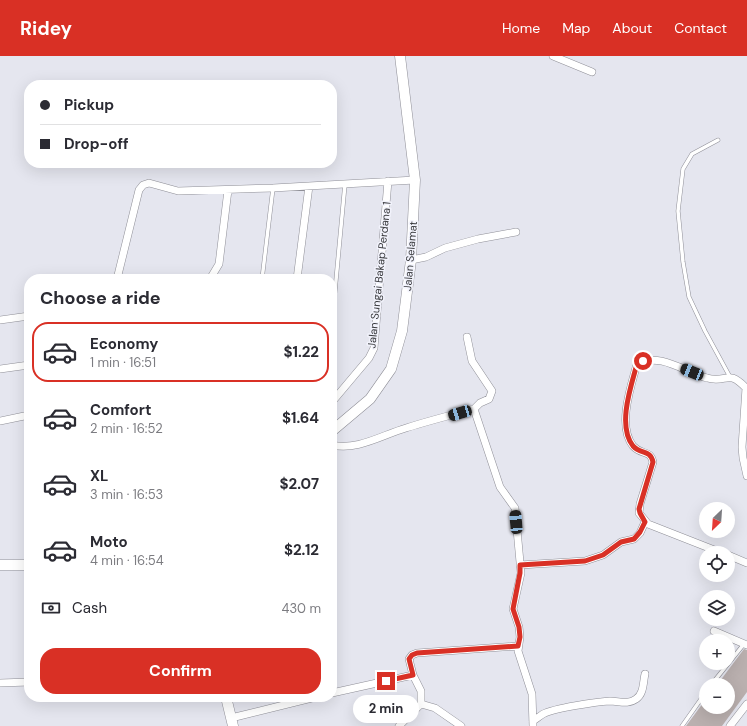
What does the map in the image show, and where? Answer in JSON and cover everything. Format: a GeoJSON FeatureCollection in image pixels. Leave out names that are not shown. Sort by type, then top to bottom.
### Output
{"type":"FeatureCollection","features":[{"type":"Feature","properties":{"kind":"main road","name":"Jalan Selamat"},"geometry":{"type":"LineString","coordinates":[[337,427],[370,399],[391,369],[402,332],[411,260],[415,180],[400,56]]}},
{"type":"Feature","properties":{"kind":"main road"},"geometry":{"type":"LineString","coordinates":[[0,565],[24,565]]}},
{"type":"Feature","properties":{"kind":"main road"},"geometry":{"type":"LineString","coordinates":[[227,702],[232,722]]}},
{"type":"Feature","properties":{"kind":"street"},"geometry":{"type":"LineString","coordinates":[[554,56],[592,72]]}},
{"type":"Feature","properties":{"kind":"street"},"geometry":{"type":"LineString","coordinates":[[118,274],[139,190],[143,185],[149,183],[178,191],[273,188],[415,180]]}},
{"type":"Feature","properties":{"kind":"street","name":"Jalan Sungai Bakap Perdana 1"},"geometry":{"type":"LineString","coordinates":[[337,396],[369,358],[374,348],[388,181]]}},
{"type":"Feature","properties":{"kind":"street"},"geometry":{"type":"LineString","coordinates":[[298,274],[309,186]]}},
{"type":"Feature","properties":{"kind":"street"},"geometry":{"type":"LineString","coordinates":[[213,274],[219,264],[228,190]]}},
{"type":"Feature","properties":{"kind":"street"},"geometry":{"type":"LineString","coordinates":[[411,260],[426,257],[445,248],[478,239],[516,232]]}},
{"type":"Feature","properties":{"kind":"street"},"geometry":{"type":"LineString","coordinates":[[0,320],[24,317]]}},
{"type":"Feature","properties":{"kind":"street"},"geometry":{"type":"LineString","coordinates":[[337,446],[354,446],[406,428],[474,409],[480,403],[489,399],[492,391],[472,361],[467,337]]}},
{"type":"Feature","properties":{"kind":"street"},"geometry":{"type":"LineString","coordinates":[[705,546],[645,522],[640,513],[639,509],[653,462],[652,456],[638,450],[628,438],[625,410],[637,364],[652,359],[664,361],[710,379],[716,380],[730,377],[736,378],[747,388],[742,447],[747,476]]}},
{"type":"Feature","properties":{"kind":"street"},"geometry":{"type":"LineString","coordinates":[[0,369],[24,365]]}},
{"type":"Feature","properties":{"kind":"street"},"geometry":{"type":"LineString","coordinates":[[474,409],[500,487],[514,508],[520,573],[513,609],[519,627],[519,655],[532,694],[533,724]]}},
{"type":"Feature","properties":{"kind":"street"},"geometry":{"type":"LineString","coordinates":[[0,421],[24,416]]}},
{"type":"Feature","properties":{"kind":"street"},"geometry":{"type":"LineString","coordinates":[[520,565],[585,561],[603,555],[621,542],[634,539],[640,532],[645,522]]}},
{"type":"Feature","properties":{"kind":"street"},"geometry":{"type":"LineString","coordinates":[[735,559],[747,563]]}},
{"type":"Feature","properties":{"kind":"street"},"geometry":{"type":"LineString","coordinates":[[714,631],[745,644]]}},
{"type":"Feature","properties":{"kind":"street"},"geometry":{"type":"LineString","coordinates":[[399,726],[421,704],[421,691],[413,675],[409,659],[412,655],[417,653],[518,646]]}},
{"type":"Feature","properties":{"kind":"street"},"geometry":{"type":"LineString","coordinates":[[533,724],[544,714],[561,709],[610,701],[628,703],[637,699],[642,691],[642,683],[645,674]]}},
{"type":"Feature","properties":{"kind":"street"},"geometry":{"type":"LineString","coordinates":[[337,692],[413,675]]}},
{"type":"Feature","properties":{"kind":"street"},"geometry":{"type":"LineString","coordinates":[[0,683],[24,682]]}},
{"type":"Feature","properties":{"kind":"street"},"geometry":{"type":"LineString","coordinates":[[232,722],[299,702]]}},
{"type":"Feature","properties":{"kind":"street"},"geometry":{"type":"LineString","coordinates":[[421,704],[436,708],[461,726]]}},
{"type":"Feature","properties":{"kind":"street"},"geometry":{"type":"LineString","coordinates":[[730,726],[747,704]]}},
{"type":"Feature","properties":{"kind":"lane"},"geometry":{"type":"LineString","coordinates":[[718,140],[692,154],[683,169],[678,211],[683,262],[690,297],[705,330],[730,377]]}},
{"type":"Feature","properties":{"kind":"lane"},"geometry":{"type":"LineString","coordinates":[[337,274],[345,184]]}},
{"type":"Feature","properties":{"kind":"lane"},"geometry":{"type":"LineString","coordinates":[[263,274],[273,188]]}},
{"type":"Feature","properties":{"kind":"lane"},"geometry":{"type":"LineString","coordinates":[[717,678],[745,644]]}},
{"type":"Feature","properties":{"kind":"lane"},"geometry":{"type":"LineString","coordinates":[[682,726],[699,702]]}},
{"type":"Feature","properties":{"kind":"building"},"geometry":{"type":"Polygon","coordinates":[[[744,649],[747,650],[747,692],[735,708],[735,678],[722,678],[728,670],[735,670],[735,661],[744,649]]]}},
{"type":"Feature","properties":{"kind":"building"},"geometry":{"type":"Polygon","coordinates":[[[699,708],[699,714],[731,714],[722,726],[686,726],[699,708]]]}},
{"type":"Feature","properties":{"kind":"route"},"geometry":{"type":"LineString","coordinates":[[386,681],[413,675],[409,659],[412,655],[417,653],[518,646],[520,637],[519,627],[513,609],[520,573],[520,565],[585,561],[603,555],[621,542],[634,539],[640,532],[645,522],[639,509],[653,462],[652,456],[638,450],[628,438],[625,410],[637,364],[643,361]]}}]}
